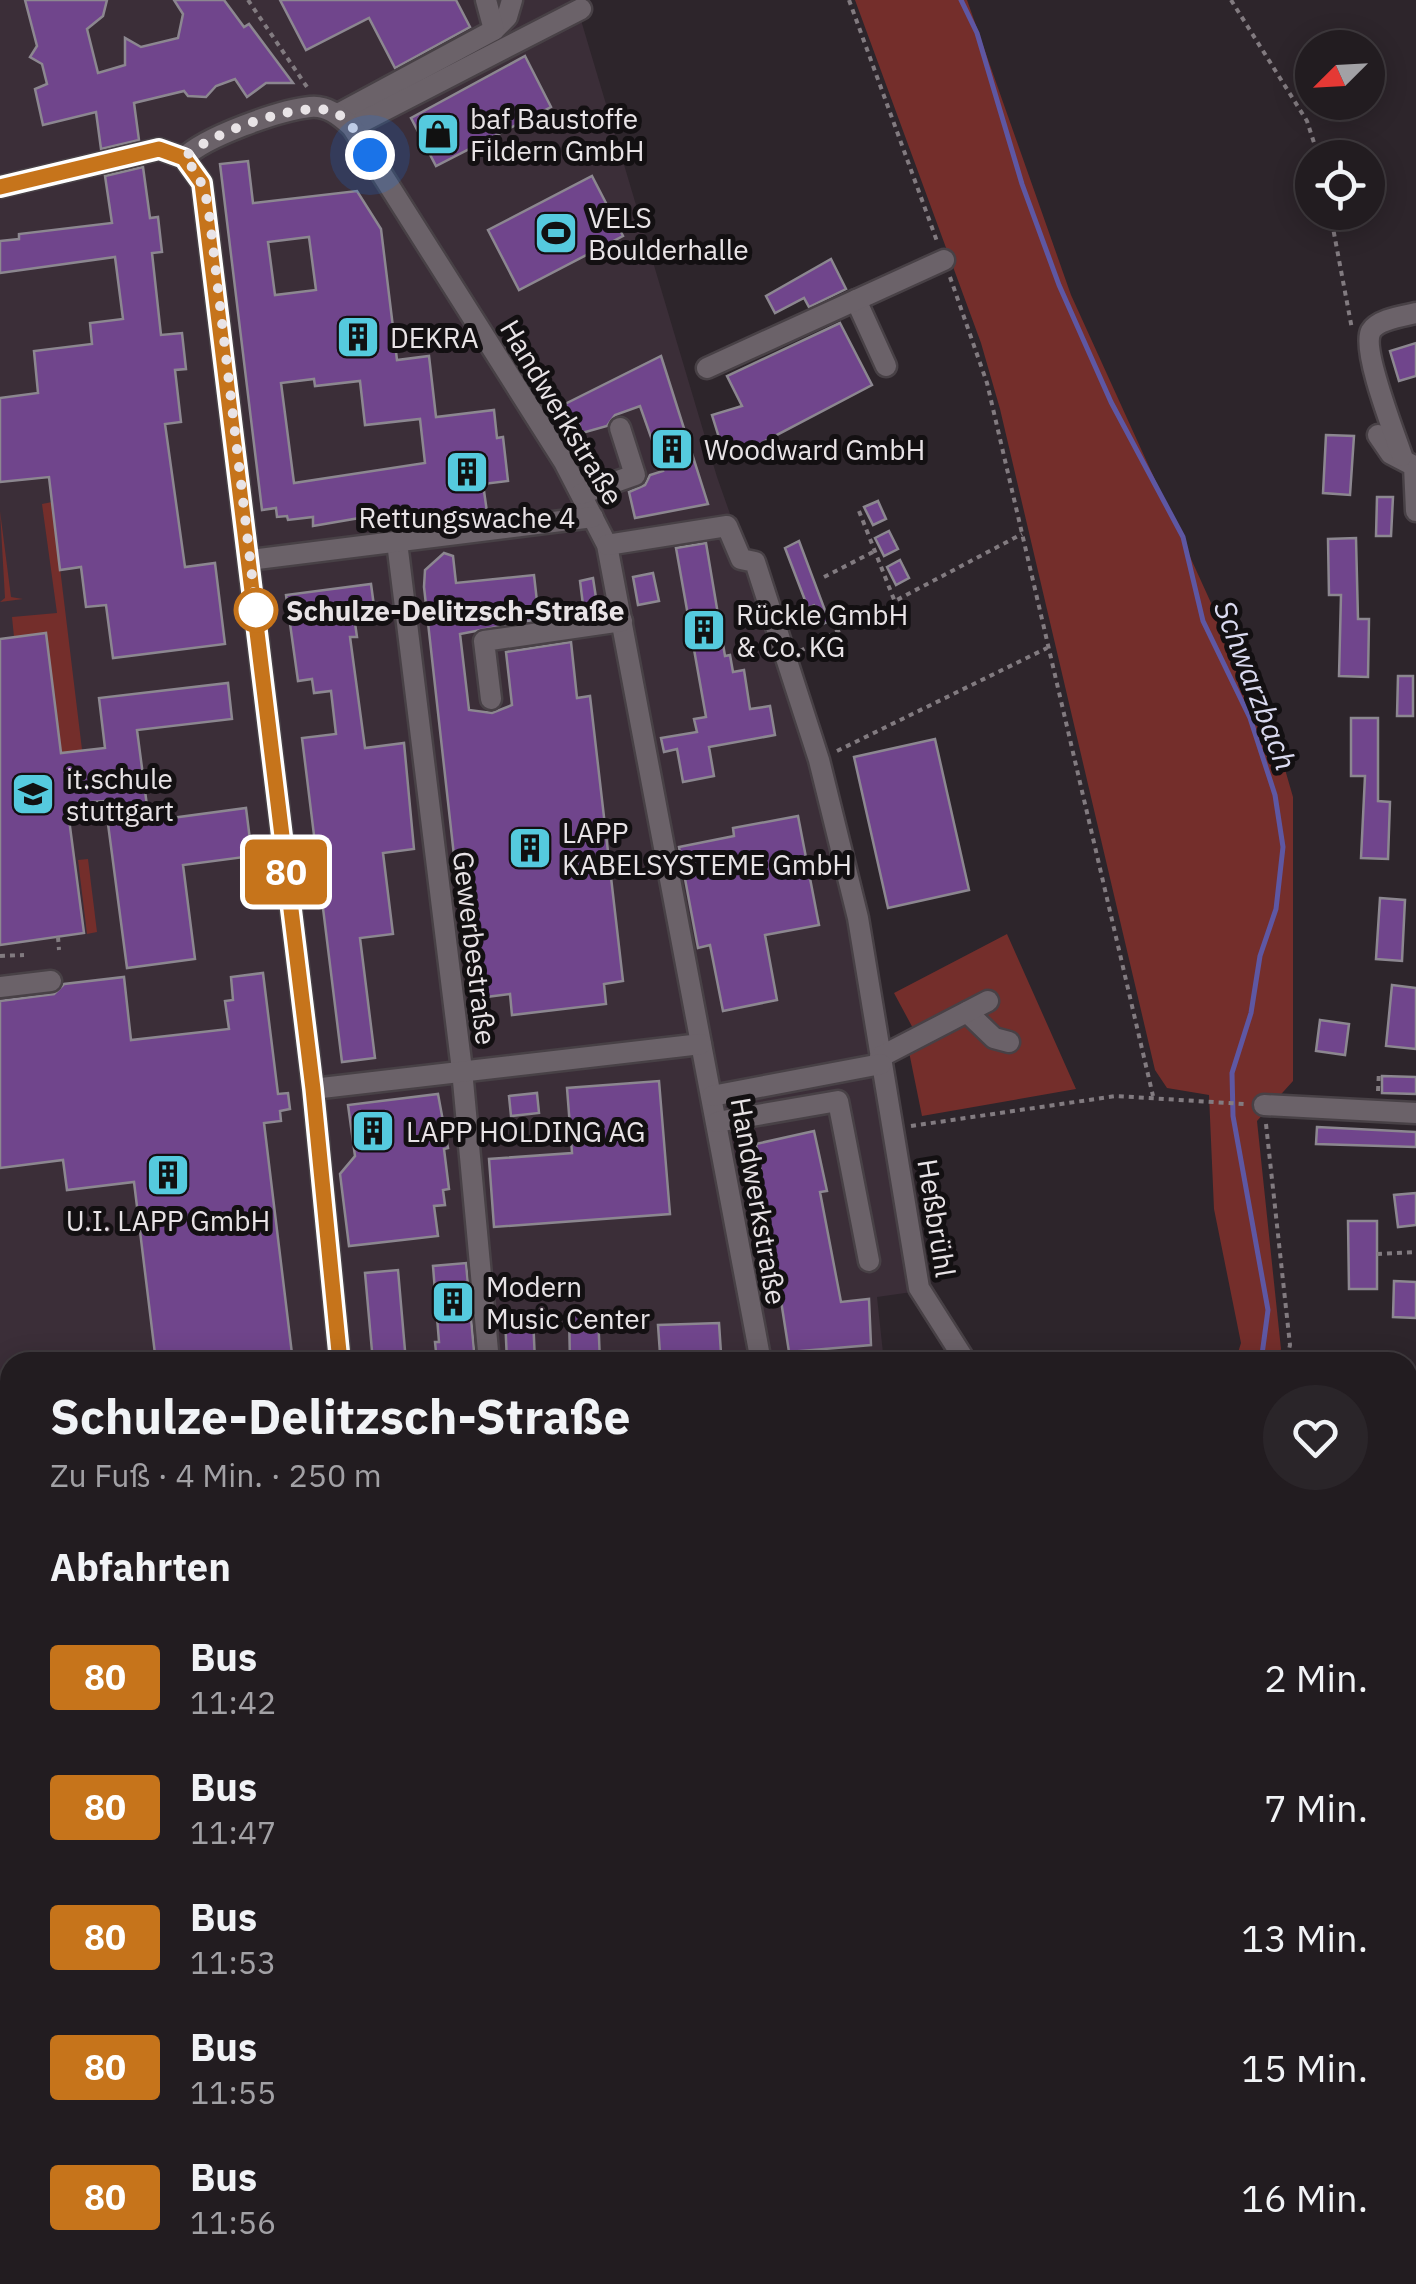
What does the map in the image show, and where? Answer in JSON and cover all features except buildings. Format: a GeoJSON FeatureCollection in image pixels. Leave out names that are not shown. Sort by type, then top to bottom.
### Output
{"type":"FeatureCollection","features":[{"type":"Feature","properties":{"kind":"street"},"geometry":{"type":"LineString","coordinates":[[486,0],[494,30]]}},
{"type":"Feature","properties":{"kind":"street"},"geometry":{"type":"LineString","coordinates":[[345,120],[494,30],[507,18],[512,0]]}},
{"type":"Feature","properties":{"kind":"street"},"geometry":{"type":"LineString","coordinates":[[184,158],[209,138],[310,107],[345,120],[581,9]]}},
{"type":"Feature","properties":{"kind":"street","name":"Handwerkstraße"},"geometry":{"type":"LineString","coordinates":[[345,120],[465,290],[607,545],[759,1352]]}},
{"type":"Feature","properties":{"kind":"street"},"geometry":{"type":"LineString","coordinates":[[0,187],[148,150],[170,150],[184,158],[198,174],[208,204],[313,1089],[339,1352]]}},
{"type":"Feature","properties":{"kind":"street"},"geometry":{"type":"LineString","coordinates":[[707,368],[944,260]]}},
{"type":"Feature","properties":{"kind":"street"},"geometry":{"type":"LineString","coordinates":[[856,300],[886,366]]}},
{"type":"Feature","properties":{"kind":"street"},"geometry":{"type":"LineString","coordinates":[[1416,313],[1379,324],[1370,338],[1371,357],[1411,462],[1416,510]]}},
{"type":"Feature","properties":{"kind":"street"},"geometry":{"type":"LineString","coordinates":[[582,494],[635,475],[620,428]]}},
{"type":"Feature","properties":{"kind":"street"},"geometry":{"type":"LineString","coordinates":[[1378,436],[1391,454],[1411,462]]}},
{"type":"Feature","properties":{"kind":"street"},"geometry":{"type":"LineString","coordinates":[[250,560],[593,516]]}},
{"type":"Feature","properties":{"kind":"street","name":"Heßbrühl"},"geometry":{"type":"LineString","coordinates":[[607,545],[727,526],[741,559],[755,562],[819,760],[858,918],[896,1128],[919,1288],[960,1352]]}},
{"type":"Feature","properties":{"kind":"street","name":"Gewerbestraße"},"geometry":{"type":"LineString","coordinates":[[398,542],[462,1070],[488,1352]]}},
{"type":"Feature","properties":{"kind":"street"},"geometry":{"type":"LineString","coordinates":[[491,699],[484,641],[622,622]]}},
{"type":"Feature","properties":{"kind":"street"},"geometry":{"type":"LineString","coordinates":[[0,987],[51,982]]}},
{"type":"Feature","properties":{"kind":"street"},"geometry":{"type":"LineString","coordinates":[[712,1096],[881,1060],[988,1001]]}},
{"type":"Feature","properties":{"kind":"street"},"geometry":{"type":"LineString","coordinates":[[966,1012],[994,1038],[1009,1042]]}},
{"type":"Feature","properties":{"kind":"street"},"geometry":{"type":"LineString","coordinates":[[313,1089],[701,1044]]}},
{"type":"Feature","properties":{"kind":"street"},"geometry":{"type":"LineString","coordinates":[[833,1073],[869,1262]]}},
{"type":"Feature","properties":{"kind":"street"},"geometry":{"type":"LineString","coordinates":[[717,1122],[838,1101]]}},
{"type":"Feature","properties":{"kind":"street"},"geometry":{"type":"LineString","coordinates":[[1254,1105],[1416,1113]]}},
{"type":"Feature","properties":{"kind":"path"},"geometry":{"type":"LineString","coordinates":[[248,0],[306,80],[310,107]]}},
{"type":"Feature","properties":{"kind":"path"},"geometry":{"type":"LineString","coordinates":[[849,0],[987,383],[1153,1096]]}},
{"type":"Feature","properties":{"kind":"path"},"geometry":{"type":"LineString","coordinates":[[1231,0],[1300,109],[1312,140]]}},
{"type":"Feature","properties":{"kind":"path"},"geometry":{"type":"LineString","coordinates":[[859,510],[895,602]]}},
{"type":"Feature","properties":{"kind":"path"},"geometry":{"type":"LineString","coordinates":[[787,658],[1022,534]]}},
{"type":"Feature","properties":{"kind":"path"},"geometry":{"type":"LineString","coordinates":[[824,577],[875,552]]}},
{"type":"Feature","properties":{"kind":"path"},"geometry":{"type":"LineString","coordinates":[[819,760],[1047,648]]}},
{"type":"Feature","properties":{"kind":"path"},"geometry":{"type":"LineString","coordinates":[[58,937],[59,950]]}},
{"type":"Feature","properties":{"kind":"path"},"geometry":{"type":"LineString","coordinates":[[0,956],[24,955]]}},
{"type":"Feature","properties":{"kind":"path"},"geometry":{"type":"LineString","coordinates":[[896,1128],[1067,1101],[1153,1096],[1254,1105],[1288,1352]]}},
{"type":"Feature","properties":{"kind":"path"},"geometry":{"type":"LineString","coordinates":[[1377,1254],[1416,1252]]}},
{"type":"Feature","properties":{"kind":"shaded area"},"geometry":{"type":"Polygon","coordinates":[[[0,0],[575,0],[717,477],[788,678],[852,923],[912,1292],[877,1297],[883,1352],[0,1352],[0,0]]]}},
{"type":"Feature","properties":{"kind":"shaded area"},"geometry":{"type":"Polygon","coordinates":[[[855,0],[967,0],[1071,295],[1282,759],[1293,797],[1293,1081],[1257,1121],[1280,1352],[1238,1352],[1241,1343],[1214,1209],[1209,1095],[1167,1088],[1155,1070],[1000,409],[981,343],[855,0]]]}},
{"type":"Feature","properties":{"kind":"shaded area"},"geometry":{"type":"Polygon","coordinates":[[[52,502],[84,766],[63,769],[46,633],[14,637],[12,617],[57,613],[42,504],[52,502]]]}},
{"type":"Feature","properties":{"kind":"shaded area"},"geometry":{"type":"Polygon","coordinates":[[[0,511],[11,597],[23,599],[0,602],[5,598],[0,511]]]}},
{"type":"Feature","properties":{"kind":"shaded area"},"geometry":{"type":"Polygon","coordinates":[[[88,859],[97,932],[87,934],[78,860],[88,859]]]}},
{"type":"Feature","properties":{"kind":"shaded area"},"geometry":{"type":"Polygon","coordinates":[[[1007,934],[1076,1089],[922,1116],[906,1037],[915,1032],[894,993],[1007,934]]]}},
{"type":"Feature","properties":{"kind":"waterway","name":"Schwarzbach"},"geometry":{"type":"LineString","coordinates":[[961,0],[977,33],[1022,184],[1059,285],[1111,402],[1183,537],[1203,621],[1250,718],[1275,795],[1283,847],[1276,909],[1260,956],[1251,1013],[1232,1073],[1233,1116],[1268,1310],[1262,1352]]}},
{"type":"Feature","properties":{"kind":"bus line","name":"80"},"geometry":{"type":"LineString","coordinates":[[0,187],[116,156],[159,149],[184,158],[202,183],[208,204],[313,1089],[339,1352]]}},
{"type":"Feature","properties":{"kind":"place","name":"baf Baustoffe Fildern GmbH"},"geometry":{"type":"Point","coordinates":[438,134]}},
{"type":"Feature","properties":{"kind":"place","name":"VELS Boulderhalle"},"geometry":{"type":"Point","coordinates":[556,233]}},
{"type":"Feature","properties":{"kind":"place","name":"DEKRA"},"geometry":{"type":"Point","coordinates":[358,337]}},
{"type":"Feature","properties":{"kind":"place","name":"Woodward GmbH"},"geometry":{"type":"Point","coordinates":[672,449]}},
{"type":"Feature","properties":{"kind":"place","name":"Rettungswache 4"},"geometry":{"type":"Point","coordinates":[467,472]}},
{"type":"Feature","properties":{"kind":"place","name":"Schulze-Delitzsch-Straße"},"geometry":{"type":"Point","coordinates":[256,610]}},
{"type":"Feature","properties":{"kind":"place","name":"Rückle GmbH & Co. KG"},"geometry":{"type":"Point","coordinates":[704,630]}},
{"type":"Feature","properties":{"kind":"place","name":"it.schule stuttgart"},"geometry":{"type":"Point","coordinates":[33,794]}},
{"type":"Feature","properties":{"kind":"place","name":"LAPP KABELSYSTEME GmbH"},"geometry":{"type":"Point","coordinates":[530,848]}},
{"type":"Feature","properties":{"kind":"place","name":"LAPP HOLDING AG"},"geometry":{"type":"Point","coordinates":[373,1131]}},
{"type":"Feature","properties":{"kind":"place","name":"U.I. LAPP GmbH"},"geometry":{"type":"Point","coordinates":[168,1175]}},
{"type":"Feature","properties":{"kind":"place","name":"Modern Music Center"},"geometry":{"type":"Point","coordinates":[453,1302]}},
{"type":"Feature","properties":{"kind":"route"},"geometry":{"type":"LineString","coordinates":[[256,610],[208,204],[198,174],[184,158],[209,138],[310,107],[338,114],[352,127],[370,155]]}}]}
